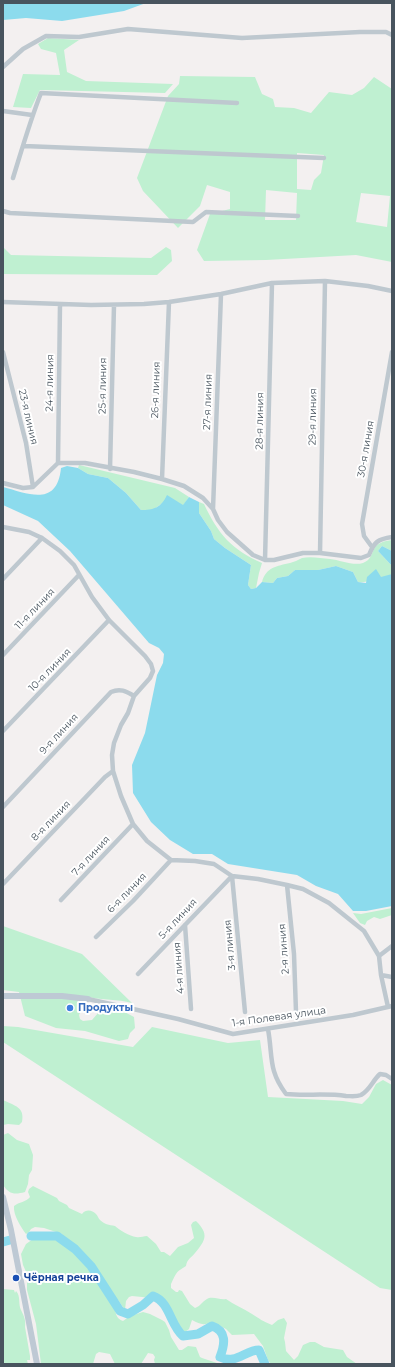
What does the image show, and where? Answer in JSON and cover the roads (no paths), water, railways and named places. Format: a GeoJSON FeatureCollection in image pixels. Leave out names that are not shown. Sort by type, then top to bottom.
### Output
{"type":"FeatureCollection","features":[{"type":"Feature","properties":{"kind":"street"},"geometry":{"type":"LineString","coordinates":[[3,67],[23,49],[46,36],[79,37],[128,29],[242,38],[360,32],[386,32],[392,34]]}},
{"type":"Feature","properties":{"kind":"street"},"geometry":{"type":"LineString","coordinates":[[13,178],[32,116],[42,93],[237,103]]}},
{"type":"Feature","properties":{"kind":"street"},"geometry":{"type":"LineString","coordinates":[[3,111],[32,116]]}},
{"type":"Feature","properties":{"kind":"street"},"geometry":{"type":"LineString","coordinates":[[24,146],[324,158]]}},
{"type":"Feature","properties":{"kind":"street"},"geometry":{"type":"LineString","coordinates":[[3,211],[10,213],[193,222],[206,212],[298,216]]}},
{"type":"Feature","properties":{"kind":"street"},"geometry":{"type":"LineString","coordinates":[[3,302],[114,305],[169,302],[221,294],[272,283],[325,281],[368,286],[392,291]]}},
{"type":"Feature","properties":{"kind":"street","name":"29-я линия"},"geometry":{"type":"LineString","coordinates":[[320,553],[325,281]]}},
{"type":"Feature","properties":{"kind":"street","name":"28-я линия"},"geometry":{"type":"LineString","coordinates":[[266,560],[272,283]]}},
{"type":"Feature","properties":{"kind":"street","name":"27-я линия"},"geometry":{"type":"LineString","coordinates":[[213,509],[221,294]]}},
{"type":"Feature","properties":{"kind":"street","name":"26-я линия"},"geometry":{"type":"LineString","coordinates":[[162,479],[169,302]]}},
{"type":"Feature","properties":{"kind":"street","name":"24-я линия"},"geometry":{"type":"LineString","coordinates":[[58,463],[60,304]]}},
{"type":"Feature","properties":{"kind":"street","name":"25-я линия"},"geometry":{"type":"LineString","coordinates":[[110,469],[114,305]]}},
{"type":"Feature","properties":{"kind":"street","name":"23-я линия"},"geometry":{"type":"LineString","coordinates":[[3,352],[26,443],[33,487]]}},
{"type":"Feature","properties":{"kind":"street","name":"30-я линия"},"geometry":{"type":"LineString","coordinates":[[372,547],[364,536],[362,524],[392,352]]}},
{"type":"Feature","properties":{"kind":"street"},"geometry":{"type":"LineString","coordinates":[[3,483],[23,488],[33,487],[58,463],[85,463],[162,479],[184,486],[203,498],[213,509],[218,520],[227,532],[253,555],[266,560],[274,560],[303,553],[320,553],[361,558],[369,555],[372,547],[380,539],[392,537]]}},
{"type":"Feature","properties":{"kind":"street"},"geometry":{"type":"LineString","coordinates":[[3,527],[29,532],[42,538],[60,551],[74,565],[92,597],[109,620],[151,664],[152,671],[150,678],[134,696],[114,743],[112,755],[114,771],[133,824],[147,841],[171,860],[195,861],[214,864],[232,876],[258,879],[303,889],[330,903],[364,931],[379,956],[381,975],[390,1006]]}},
{"type":"Feature","properties":{"kind":"street"},"geometry":{"type":"LineString","coordinates":[[3,579],[42,538]]}},
{"type":"Feature","properties":{"kind":"street","name":"11-я линия"},"geometry":{"type":"LineString","coordinates":[[3,655],[79,575]]}},
{"type":"Feature","properties":{"kind":"street","name":"10-я линия"},"geometry":{"type":"LineString","coordinates":[[3,731],[109,620]]}},
{"type":"Feature","properties":{"kind":"street","name":"9-я линия"},"geometry":{"type":"LineString","coordinates":[[3,807],[111,692],[116,690],[124,690],[134,696]]}},
{"type":"Feature","properties":{"kind":"street","name":"8-я линия"},"geometry":{"type":"LineString","coordinates":[[3,884],[105,777],[114,771]]}},
{"type":"Feature","properties":{"kind":"street","name":"7-я линия"},"geometry":{"type":"LineString","coordinates":[[61,900],[133,824]]}},
{"type":"Feature","properties":{"kind":"street","name":"6-я линия"},"geometry":{"type":"LineString","coordinates":[[96,937],[133,901],[171,860]]}},
{"type":"Feature","properties":{"kind":"street","name":"5-я линия"},"geometry":{"type":"LineString","coordinates":[[138,974],[232,876]]}},
{"type":"Feature","properties":{"kind":"street","name":"3-я линия"},"geometry":{"type":"LineString","coordinates":[[232,876],[245,1012]]}},
{"type":"Feature","properties":{"kind":"street","name":"2-я линия"},"geometry":{"type":"LineString","coordinates":[[287,885],[294,954],[296,1012]]}},
{"type":"Feature","properties":{"kind":"street","name":"4-я линия"},"geometry":{"type":"LineString","coordinates":[[185,925],[191,1010]]}},
{"type":"Feature","properties":{"kind":"street"},"geometry":{"type":"LineString","coordinates":[[379,956],[392,946]]}},
{"type":"Feature","properties":{"kind":"street"},"geometry":{"type":"LineString","coordinates":[[381,975],[392,977]]}},
{"type":"Feature","properties":{"kind":"street"},"geometry":{"type":"LineString","coordinates":[[3,996],[62,996],[88,999]]}},
{"type":"Feature","properties":{"kind":"street","name":"1-я Полевая улица"},"geometry":{"type":"LineString","coordinates":[[88,999],[178,1019],[233,1034],[353,1015],[390,1006]]}},
{"type":"Feature","properties":{"kind":"street"},"geometry":{"type":"LineString","coordinates":[[268,1029],[271,1062],[275,1077],[286,1094],[334,1094],[355,1097],[360,1096],[367,1091],[380,1074],[386,1075],[392,1079]]}},
{"type":"Feature","properties":{"kind":"street"},"geometry":{"type":"LineString","coordinates":[[3,1197],[11,1230],[37,1364]]}},
{"type":"Feature","properties":{"kind":"water"},"geometry":{"type":"Polygon","coordinates":[[[3,3],[146,3],[124,11],[62,21],[26,18],[3,20],[3,3]]]}},
{"type":"Feature","properties":{"kind":"water"},"geometry":{"type":"Polygon","coordinates":[[[67,466],[78,468],[88,474],[108,478],[126,493],[141,510],[156,507],[162,503],[167,495],[183,505],[189,497],[199,502],[199,513],[211,531],[214,539],[251,565],[248,585],[251,589],[256,588],[262,582],[273,583],[277,578],[288,576],[295,570],[318,570],[336,566],[353,572],[358,582],[366,583],[367,577],[376,569],[381,577],[392,574],[392,906],[366,911],[353,911],[338,894],[316,886],[297,875],[228,864],[212,854],[193,854],[170,840],[151,822],[133,793],[132,765],[145,733],[157,675],[163,663],[164,654],[159,648],[149,643],[70,551],[38,521],[3,505],[3,487],[32,494],[40,495],[48,493],[54,488],[61,468],[67,466]]]}},
{"type":"Feature","properties":{"kind":"water"},"geometry":{"type":"Polygon","coordinates":[[[382,546],[392,551],[392,566],[378,551],[382,546]]]}},
{"type":"Feature","properties":{"kind":"waterway"},"geometry":{"type":"LineString","coordinates":[[31,1236],[57,1236],[75,1249],[91,1266],[120,1311],[128,1314],[143,1305],[153,1296],[159,1299],[167,1308],[175,1326],[183,1336],[198,1334],[212,1326],[217,1328],[224,1338],[220,1357],[231,1359],[259,1350],[265,1364]]}},
{"type":"Feature","properties":{"kind":"waterway"},"geometry":{"type":"LineString","coordinates":[[3,1242],[10,1240]]}},
{"type":"Feature","properties":{"kind":"place","name":"Продукты"},"geometry":{"type":"Point","coordinates":[70,1008]}},
{"type":"Feature","properties":{"kind":"place","name":"Чёрная речка"},"geometry":{"type":"Point","coordinates":[16,1278]}}]}
